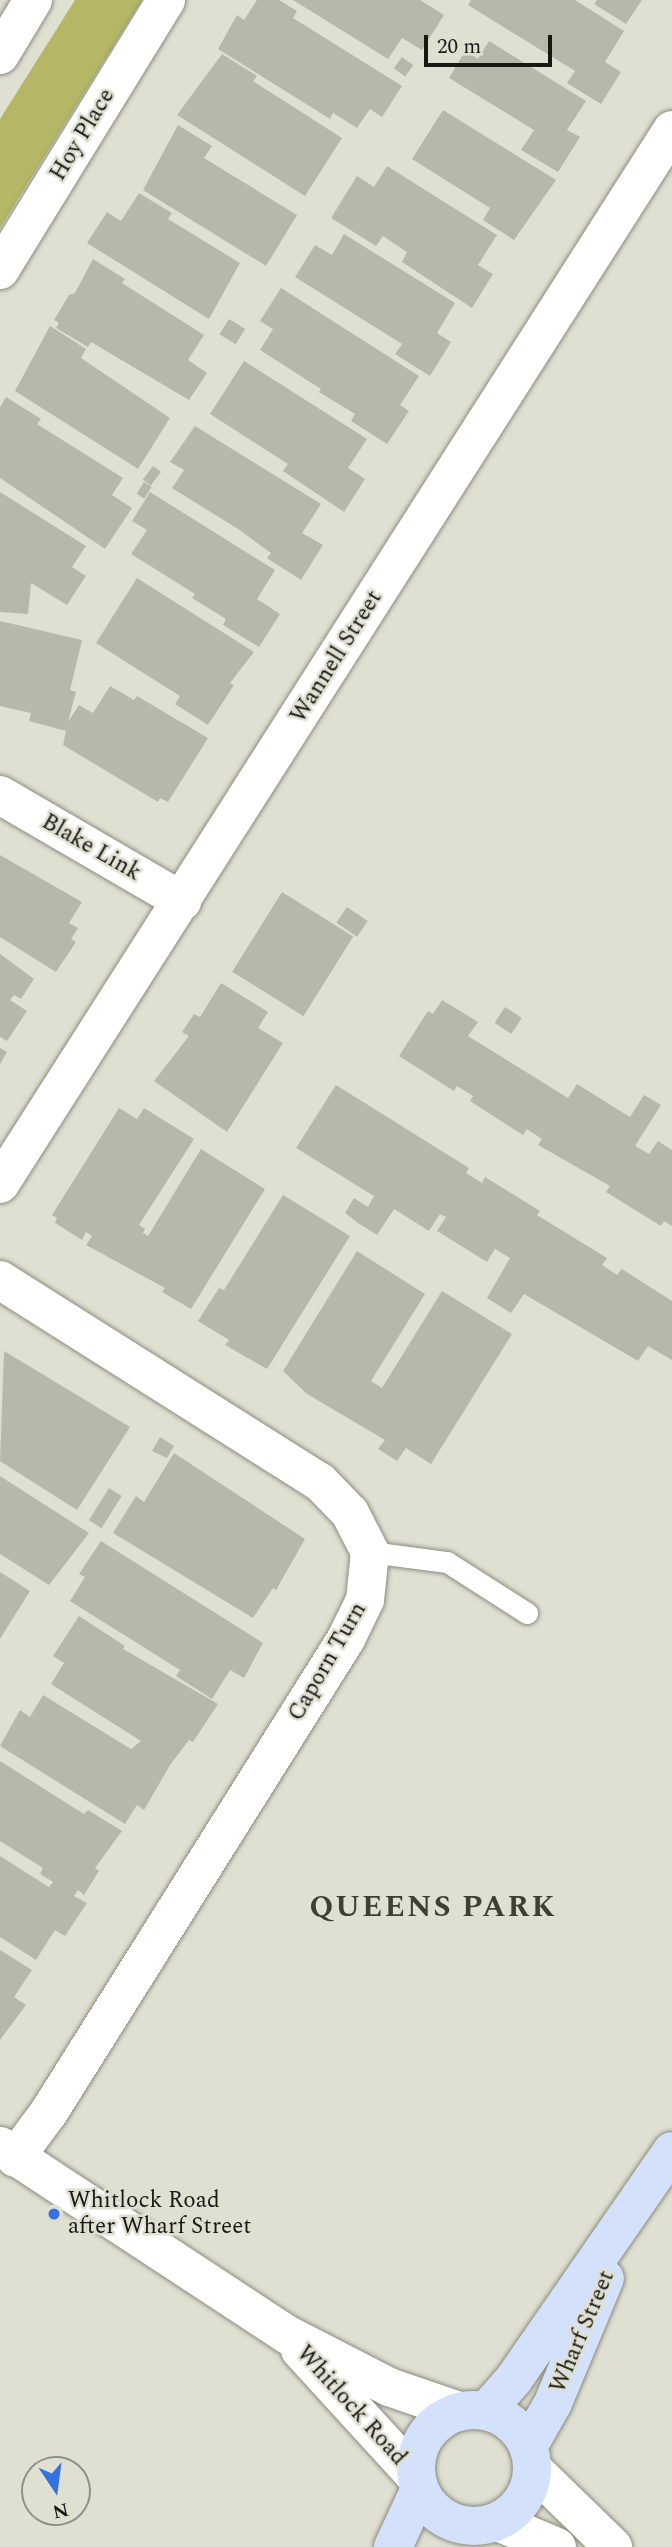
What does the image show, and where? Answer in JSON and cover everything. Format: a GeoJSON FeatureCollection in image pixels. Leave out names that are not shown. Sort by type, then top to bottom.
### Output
{"type":"FeatureCollection","features":[{"type":"Feature","properties":{"kind":"street"},"geometry":{"type":"LineString","coordinates":[[0,55],[33,0]]}},
{"type":"Feature","properties":{"kind":"street","name":"Hoy Place"},"geometry":{"type":"LineString","coordinates":[[3,258],[166,0]]}},
{"type":"Feature","properties":{"kind":"street","name":"Wannell Street"},"geometry":{"type":"LineString","coordinates":[[0,1184],[672,130]]}},
{"type":"Feature","properties":{"kind":"street","name":"Blake Link"},"geometry":{"type":"LineString","coordinates":[[0,796],[182,901]]}},
{"type":"Feature","properties":{"kind":"street"},"geometry":{"type":"LineString","coordinates":[[0,1280],[320,1482],[350,1513],[370,1552]]}},
{"type":"Feature","properties":{"kind":"street","name":"Caporn Turn"},"geometry":{"type":"LineString","coordinates":[[5,2151],[49,2112],[346,1639],[365,1600],[370,1552]]}},
{"type":"Feature","properties":{"kind":"street","name":"Whitlock Road"},"geometry":{"type":"LineString","coordinates":[[5,2151],[288,2335],[389,2387],[472,2411]]}},
{"type":"Feature","properties":{"kind":"street","name":"Wharf Street"},"geometry":{"type":"LineString","coordinates":[[472,2411],[514,2379],[631,2216],[672,2151]]}},
{"type":"Feature","properties":{"kind":"street","name":"Wharf Street"},"geometry":{"type":"LineString","coordinates":[[531,2457],[631,2216]]}},
{"type":"Feature","properties":{"kind":"street","name":"Whitlock Road"},"geometry":{"type":"LineString","coordinates":[[288,2335],[417,2483]]}},
{"type":"Feature","properties":{"kind":"street"},"geometry":{"type":"LineString","coordinates":[[393,2547],[417,2483],[425,2435],[472,2411],[512,2423],[531,2457],[613,2547]]}},
{"type":"Feature","properties":{"kind":"street"},"geometry":{"type":"LineString","coordinates":[[470,2532],[523,2501],[531,2457]]}},
{"type":"Feature","properties":{"kind":"street"},"geometry":{"type":"LineString","coordinates":[[417,2483],[446,2520],[470,2532],[556,2547]]}},
{"type":"Feature","properties":{"kind":"lane"},"geometry":{"type":"LineString","coordinates":[[370,1552],[447,1562],[527,1614]]}},
{"type":"Feature","properties":{"kind":"green space"},"geometry":{"type":"Polygon","coordinates":[[[75,0],[142,0],[0,228],[0,119],[75,0]]]}},
{"type":"Feature","properties":{"kind":"building"},"geometry":{"type":"Polygon","coordinates":[[[257,0],[279,0],[297,11],[293,18],[402,86],[382,117],[370,109],[357,128],[333,113],[330,119],[218,49],[237,15],[244,20],[257,0]]]}},
{"type":"Feature","properties":{"kind":"building"},"geometry":{"type":"Polygon","coordinates":[[[293,0],[420,0],[444,15],[422,50],[402,38],[388,59],[293,0]]]}},
{"type":"Feature","properties":{"kind":"building"},"geometry":{"type":"Polygon","coordinates":[[[471,0],[575,0],[624,31],[605,62],[621,72],[601,104],[567,83],[575,71],[468,5],[471,0]]]}},
{"type":"Feature","properties":{"kind":"building"},"geometry":{"type":"Polygon","coordinates":[[[597,0],[642,0],[626,24],[594,4],[597,0]]]}},
{"type":"Feature","properties":{"kind":"building"},"geometry":{"type":"Polygon","coordinates":[[[489,41],[586,101],[567,130],[580,137],[558,172],[521,150],[534,130],[449,78],[465,51],[478,59],[489,41]]]}},
{"type":"Feature","properties":{"kind":"building"},"geometry":{"type":"Polygon","coordinates":[[[222,54],[257,76],[253,81],[342,138],[305,196],[177,115],[222,54]]]}},
{"type":"Feature","properties":{"kind":"building"},"geometry":{"type":"Polygon","coordinates":[[[402,57],[413,65],[405,77],[394,68],[402,57]]]}},
{"type":"Feature","properties":{"kind":"building"},"geometry":{"type":"Polygon","coordinates":[[[443,110],[556,180],[514,240],[483,220],[490,208],[412,159],[443,110]]]}},
{"type":"Feature","properties":{"kind":"building"},"geometry":{"type":"Polygon","coordinates":[[[178,125],[212,146],[204,158],[297,215],[266,266],[143,190],[178,125]]]}},
{"type":"Feature","properties":{"kind":"building"},"geometry":{"type":"Polygon","coordinates":[[[387,166],[497,235],[478,265],[493,274],[472,308],[402,262],[407,252],[383,236],[376,246],[331,218],[357,176],[374,187],[387,166]]]}},
{"type":"Feature","properties":{"kind":"building"},"geometry":{"type":"Polygon","coordinates":[[[139,193],[172,213],[168,219],[240,263],[209,319],[87,243],[107,212],[121,221],[139,193]]]}},
{"type":"Feature","properties":{"kind":"building"},"geometry":{"type":"Polygon","coordinates":[[[344,234],[455,303],[437,333],[451,342],[430,376],[395,354],[402,344],[295,277],[315,245],[332,255],[344,234]]]}},
{"type":"Feature","properties":{"kind":"building"},"geometry":{"type":"Polygon","coordinates":[[[93,259],[125,279],[122,283],[204,335],[188,360],[207,373],[189,400],[91,342],[88,347],[56,328],[59,323],[54,320],[69,295],[75,293],[93,259]]]}},
{"type":"Feature","properties":{"kind":"building"},"geometry":{"type":"Polygon","coordinates":[[[281,288],[419,376],[400,405],[409,411],[387,444],[351,421],[355,414],[260,350],[273,329],[260,321],[281,288]]]}},
{"type":"Feature","properties":{"kind":"building"},"geometry":{"type":"Polygon","coordinates":[[[229,319],[245,329],[236,344],[219,334],[229,319]]]}},
{"type":"Feature","properties":{"kind":"building"},"geometry":{"type":"Polygon","coordinates":[[[50,326],[86,349],[81,358],[170,418],[138,469],[15,391],[50,326]]]}},
{"type":"Feature","properties":{"kind":"building"},"geometry":{"type":"Polygon","coordinates":[[[244,361],[367,439],[348,468],[365,479],[344,512],[283,471],[288,464],[210,414],[244,361]]]}},
{"type":"Feature","properties":{"kind":"building"},"geometry":{"type":"Polygon","coordinates":[[[6,397],[41,419],[37,424],[123,478],[112,495],[132,508],[105,549],[0,478],[0,407],[6,397]]]}},
{"type":"Feature","properties":{"kind":"building"},"geometry":{"type":"Polygon","coordinates":[[[195,426],[321,504],[302,533],[323,545],[301,580],[267,558],[271,553],[238,529],[172,488],[184,470],[170,462],[195,426]]]}},
{"type":"Feature","properties":{"kind":"building"},"geometry":{"type":"Polygon","coordinates":[[[153,466],[161,472],[151,486],[143,480],[153,466]]]}},
{"type":"Feature","properties":{"kind":"building"},"geometry":{"type":"Polygon","coordinates":[[[144,482],[152,487],[144,499],[137,494],[144,482]]]}},
{"type":"Feature","properties":{"kind":"building"},"geometry":{"type":"Polygon","coordinates":[[[0,492],[86,546],[72,567],[86,576],[67,605],[31,583],[28,614],[0,612],[0,492]]]}},
{"type":"Feature","properties":{"kind":"building"},"geometry":{"type":"Polygon","coordinates":[[[150,492],[275,570],[257,599],[280,614],[259,647],[223,625],[226,619],[192,598],[195,594],[131,554],[147,530],[132,521],[150,492]]]}},
{"type":"Feature","properties":{"kind":"building"},"geometry":{"type":"Polygon","coordinates":[[[137,578],[254,652],[230,683],[234,685],[208,725],[175,704],[180,696],[96,643],[137,578]]]}},
{"type":"Feature","properties":{"kind":"building"},"geometry":{"type":"Polygon","coordinates":[[[0,621],[82,640],[70,690],[76,692],[68,722],[79,705],[93,713],[110,686],[134,700],[137,696],[208,738],[168,802],[160,798],[158,802],[63,745],[66,731],[29,721],[31,713],[0,706],[0,621]]]}},
{"type":"Feature","properties":{"kind":"building"},"geometry":{"type":"Polygon","coordinates":[[[0,855],[82,902],[69,923],[78,928],[71,939],[76,942],[56,972],[0,937],[0,855]]]}},
{"type":"Feature","properties":{"kind":"building"},"geometry":{"type":"Polygon","coordinates":[[[282,892],[353,937],[303,1016],[232,972],[282,892]]]}},
{"type":"Feature","properties":{"kind":"building"},"geometry":{"type":"Polygon","coordinates":[[[347,907],[368,921],[357,937],[336,923],[347,907]]]}},
{"type":"Feature","properties":{"kind":"building"},"geometry":{"type":"Polygon","coordinates":[[[0,954],[34,979],[21,999],[14,995],[10,1000],[27,1011],[7,1041],[0,1037],[0,954]]]}},
{"type":"Feature","properties":{"kind":"building"},"geometry":{"type":"Polygon","coordinates":[[[221,983],[268,1012],[258,1028],[283,1043],[227,1132],[154,1081],[189,1036],[182,1032],[194,1014],[200,1017],[221,983]]]}},
{"type":"Feature","properties":{"kind":"building"},"geometry":{"type":"Polygon","coordinates":[[[442,1000],[478,1022],[468,1036],[568,1098],[577,1084],[630,1117],[644,1095],[661,1105],[635,1146],[649,1154],[658,1141],[672,1150],[672,1226],[664,1221],[661,1226],[606,1192],[610,1186],[538,1145],[542,1139],[527,1129],[523,1135],[470,1101],[473,1096],[457,1086],[454,1091],[399,1056],[428,1011],[433,1014],[442,1000]]]}},
{"type":"Feature","properties":{"kind":"building"},"geometry":{"type":"Polygon","coordinates":[[[505,1007],[522,1018],[511,1034],[495,1023],[505,1007]]]}},
{"type":"Feature","properties":{"kind":"building"},"geometry":{"type":"Polygon","coordinates":[[[0,1048],[7,1052],[0,1064],[0,1048]]]}},
{"type":"Feature","properties":{"kind":"building"},"geometry":{"type":"Polygon","coordinates":[[[336,1085],[469,1168],[466,1173],[482,1183],[485,1177],[540,1211],[537,1215],[607,1258],[602,1265],[617,1275],[622,1269],[672,1301],[672,1360],[648,1346],[638,1361],[524,1294],[511,1313],[487,1298],[510,1258],[495,1249],[487,1262],[437,1231],[446,1217],[440,1214],[429,1231],[394,1209],[377,1235],[345,1213],[354,1198],[368,1207],[374,1196],[296,1148],[336,1085]]]}},
{"type":"Feature","properties":{"kind":"building"},"geometry":{"type":"Polygon","coordinates":[[[119,1108],[137,1119],[144,1108],[194,1139],[139,1225],[145,1229],[143,1233],[148,1236],[201,1149],[265,1189],[191,1309],[162,1292],[165,1288],[86,1245],[92,1236],[86,1232],[82,1240],[55,1223],[57,1218],[52,1215],[119,1108]]]}},
{"type":"Feature","properties":{"kind":"building"},"geometry":{"type":"Polygon","coordinates":[[[283,1195],[350,1236],[267,1369],[225,1345],[229,1340],[198,1321],[219,1288],[224,1290],[283,1195]]]}},
{"type":"Feature","properties":{"kind":"building"},"geometry":{"type":"Polygon","coordinates":[[[357,1251],[425,1294],[371,1381],[382,1388],[442,1291],[512,1334],[431,1464],[406,1448],[397,1461],[378,1449],[385,1440],[307,1394],[283,1371],[357,1251]]]}},
{"type":"Feature","properties":{"kind":"building"},"geometry":{"type":"Polygon","coordinates":[[[4,1351],[130,1427],[77,1510],[0,1461],[4,1351]]]}},
{"type":"Feature","properties":{"kind":"building"},"geometry":{"type":"Polygon","coordinates":[[[160,1437],[174,1446],[167,1458],[152,1451],[160,1437]]]}},
{"type":"Feature","properties":{"kind":"building"},"geometry":{"type":"Polygon","coordinates":[[[174,1453],[305,1539],[276,1590],[273,1588],[253,1618],[113,1533],[136,1496],[144,1502],[174,1453]]]}},
{"type":"Feature","properties":{"kind":"building"},"geometry":{"type":"Polygon","coordinates":[[[0,1476],[89,1533],[49,1585],[0,1554],[0,1476]]]}},
{"type":"Feature","properties":{"kind":"building"},"geometry":{"type":"Polygon","coordinates":[[[109,1488],[122,1496],[102,1528],[89,1520],[109,1488]]]}},
{"type":"Feature","properties":{"kind":"building"},"geometry":{"type":"Polygon","coordinates":[[[101,1541],[263,1643],[244,1678],[230,1670],[212,1699],[176,1676],[180,1670],[70,1601],[85,1577],[79,1574],[101,1541]]]}},
{"type":"Feature","properties":{"kind":"building"},"geometry":{"type":"Polygon","coordinates":[[[0,1572],[30,1591],[0,1639],[0,1572]]]}},
{"type":"Feature","properties":{"kind":"building"},"geometry":{"type":"Polygon","coordinates":[[[79,1616],[125,1646],[123,1649],[218,1704],[193,1742],[189,1740],[170,1765],[144,1810],[137,1805],[125,1824],[0,1746],[20,1710],[30,1717],[43,1695],[131,1749],[141,1741],[51,1684],[64,1663],[53,1656],[79,1616]]]}},
{"type":"Feature","properties":{"kind":"building"},"geometry":{"type":"Polygon","coordinates":[[[0,1761],[84,1814],[88,1810],[122,1831],[95,1868],[99,1871],[84,1895],[78,1890],[74,1896],[87,1903],[65,1936],[55,1930],[36,1960],[0,1937],[0,1856],[49,1887],[53,1882],[40,1874],[43,1868],[0,1841],[0,1761]]]}},
{"type":"Feature","properties":{"kind":"building"},"geometry":{"type":"Polygon","coordinates":[[[0,1950],[32,1970],[14,1997],[26,2005],[0,2040],[0,1950]]]}},
{"type":"Feature","properties":{"kind":"place","name":"Whitlock Road after Wharf Street"},"geometry":{"type":"Point","coordinates":[54,2214]}},
{"type":"Feature","properties":{"kind":"district","name":"QUEENS PARK"},"geometry":{"type":"Point","coordinates":[433,1907]}}]}
